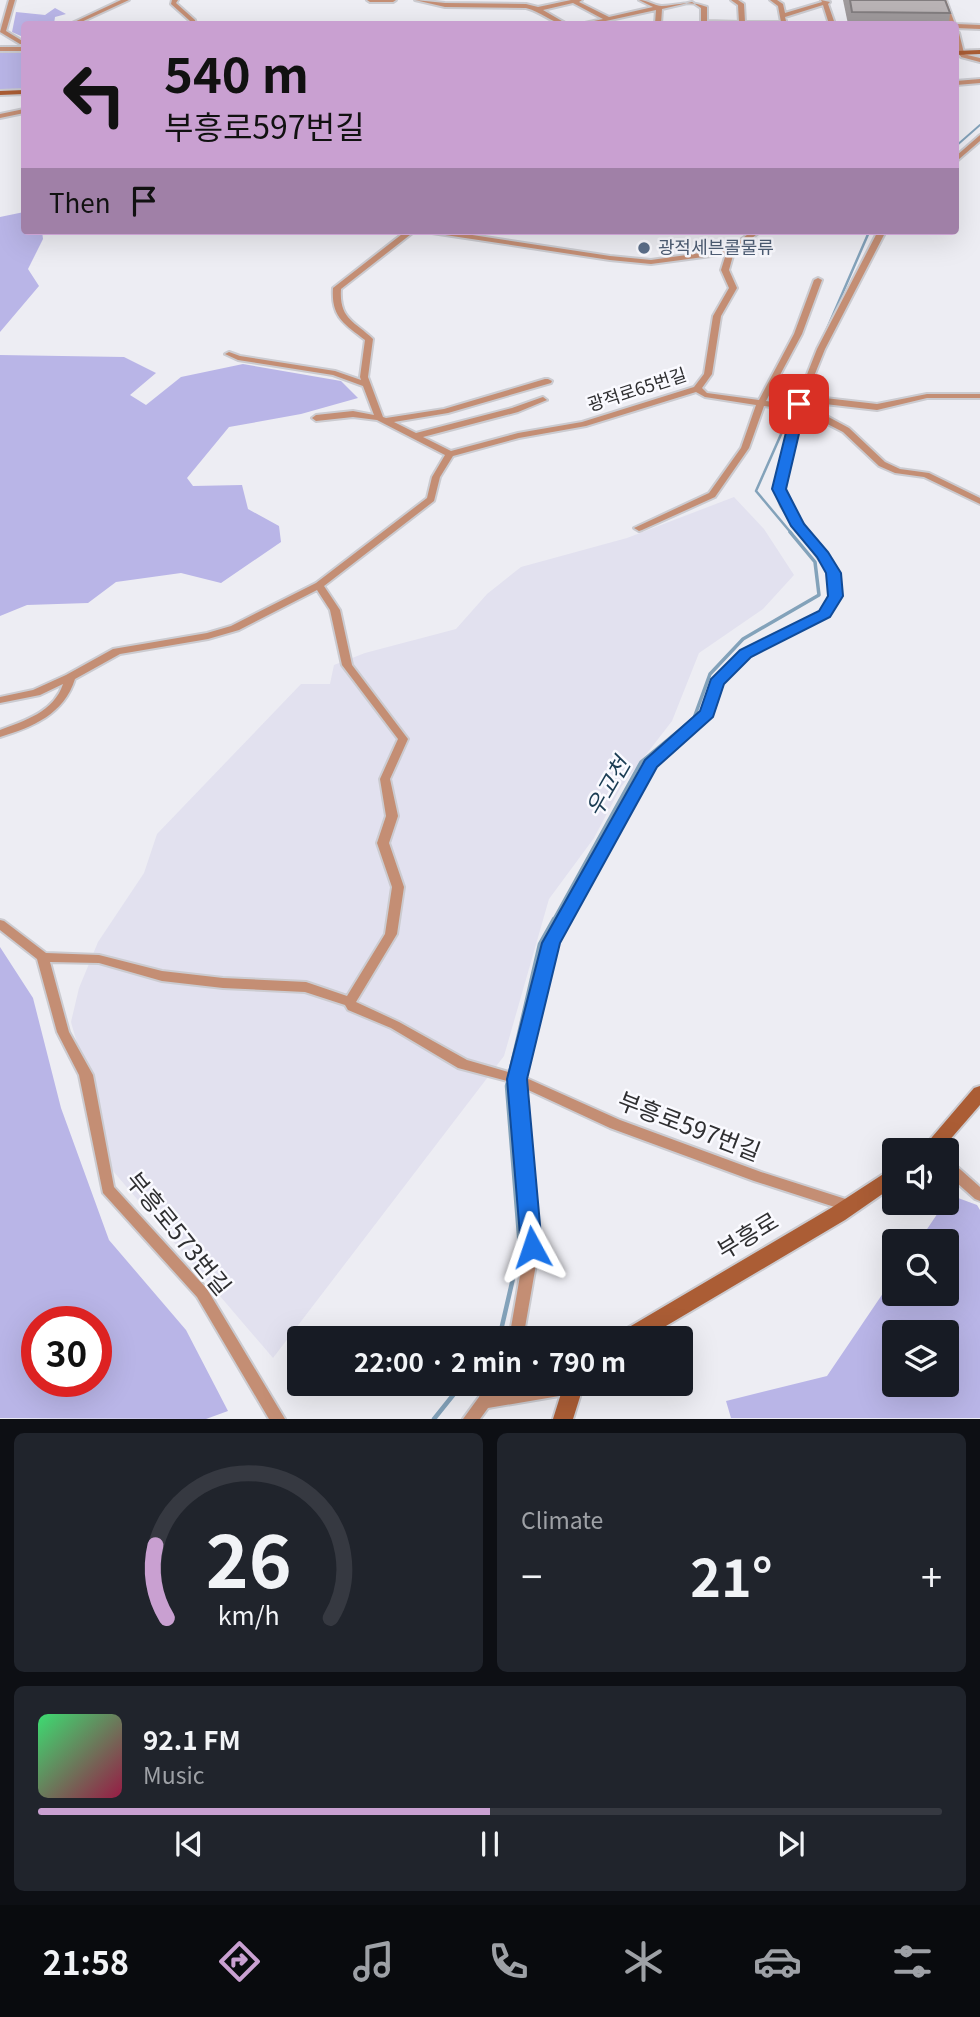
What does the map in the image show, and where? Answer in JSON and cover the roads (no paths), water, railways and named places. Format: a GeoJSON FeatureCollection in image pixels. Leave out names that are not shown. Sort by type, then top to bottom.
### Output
{"type":"FeatureCollection","features":[{"type":"Feature","properties":{"kind":"main road"},"geometry":{"type":"LineString","coordinates":[[959,54],[980,56]]}},
{"type":"Feature","properties":{"kind":"main road"},"geometry":{"type":"LineString","coordinates":[[0,93],[21,92]]}},
{"type":"Feature","properties":{"kind":"main road"},"geometry":{"type":"LineString","coordinates":[[941,1138],[980,1093]]}},
{"type":"Feature","properties":{"kind":"main road","name":"부흥로"},"geometry":{"type":"LineString","coordinates":[[648,1326],[882,1184]]}},
{"type":"Feature","properties":{"kind":"main road"},"geometry":{"type":"LineString","coordinates":[[563,1419],[569,1396]]}},
{"type":"Feature","properties":{"kind":"street"},"geometry":{"type":"LineString","coordinates":[[12,0],[3,32],[21,45]]}},
{"type":"Feature","properties":{"kind":"street"},"geometry":{"type":"LineString","coordinates":[[80,21],[126,0]]}},
{"type":"Feature","properties":{"kind":"street"},"geometry":{"type":"LineString","coordinates":[[174,0],[173,3],[181,12],[193,21]]}},
{"type":"Feature","properties":{"kind":"street"},"geometry":{"type":"LineString","coordinates":[[370,0],[393,0]]}},
{"type":"Feature","properties":{"kind":"street"},"geometry":{"type":"LineString","coordinates":[[418,0],[444,5],[538,9],[576,1],[608,19]]}},
{"type":"Feature","properties":{"kind":"street"},"geometry":{"type":"LineString","coordinates":[[642,0],[659,8]]}},
{"type":"Feature","properties":{"kind":"street"},"geometry":{"type":"LineString","coordinates":[[600,21],[693,0],[704,7],[704,21]]}},
{"type":"Feature","properties":{"kind":"street"},"geometry":{"type":"LineString","coordinates":[[734,0],[741,4],[743,21]]}},
{"type":"Feature","properties":{"kind":"street"},"geometry":{"type":"LineString","coordinates":[[773,0],[781,5],[783,21]]}},
{"type":"Feature","properties":{"kind":"street"},"geometry":{"type":"LineString","coordinates":[[943,0],[952,21]]}},
{"type":"Feature","properties":{"kind":"street"},"geometry":{"type":"LineString","coordinates":[[782,16],[826,1],[831,21]]}},
{"type":"Feature","properties":{"kind":"street"},"geometry":{"type":"LineString","coordinates":[[658,21],[659,8]]}},
{"type":"Feature","properties":{"kind":"street"},"geometry":{"type":"LineString","coordinates":[[538,9],[559,21]]}},
{"type":"Feature","properties":{"kind":"street"},"geometry":{"type":"LineString","coordinates":[[959,25],[980,27]]}},
{"type":"Feature","properties":{"kind":"street"},"geometry":{"type":"LineString","coordinates":[[0,49],[21,46]]}},
{"type":"Feature","properties":{"kind":"street"},"geometry":{"type":"LineString","coordinates":[[959,83],[980,81]]}},
{"type":"Feature","properties":{"kind":"street"},"geometry":{"type":"LineString","coordinates":[[0,116],[21,112]]}},
{"type":"Feature","properties":{"kind":"street"},"geometry":{"type":"LineString","coordinates":[[959,156],[980,136]]}},
{"type":"Feature","properties":{"kind":"street"},"geometry":{"type":"LineString","coordinates":[[382,420],[364,377],[369,339],[338,314],[335,301],[337,288],[406,235]]}},
{"type":"Feature","properties":{"kind":"street"},"geometry":{"type":"LineString","coordinates":[[460,235],[651,262],[731,251],[752,235]]}},
{"type":"Feature","properties":{"kind":"street"},"geometry":{"type":"LineString","coordinates":[[518,1326],[532,1247],[517,1079],[551,943],[650,764],[707,713],[717,682],[746,653],[825,614],[836,596],[834,573],[823,555],[798,526],[779,489],[797,406],[821,349],[880,235]]}},
{"type":"Feature","properties":{"kind":"street","name":"광적로65번길"},"geometry":{"type":"LineString","coordinates":[[450,454],[518,436],[583,424],[696,389],[708,374],[717,316],[733,288],[725,270],[731,251]]}},
{"type":"Feature","properties":{"kind":"street"},"geometry":{"type":"LineString","coordinates":[[639,528],[712,495],[745,448],[798,334],[818,280]]}},
{"type":"Feature","properties":{"kind":"street"},"geometry":{"type":"LineString","coordinates":[[229,354],[238,358],[335,373],[366,385]]}},
{"type":"Feature","properties":{"kind":"street"},"geometry":{"type":"LineString","coordinates":[[382,420],[445,411],[548,381]]}},
{"type":"Feature","properties":{"kind":"street"},"geometry":{"type":"LineString","coordinates":[[696,389],[705,395],[807,409],[846,430],[882,464],[898,471],[926,475],[980,501]]}},
{"type":"Feature","properties":{"kind":"street"},"geometry":{"type":"LineString","coordinates":[[797,406],[825,401],[877,407],[927,396],[980,396]]}},
{"type":"Feature","properties":{"kind":"street"},"geometry":{"type":"LineString","coordinates":[[416,436],[543,400]]}},
{"type":"Feature","properties":{"kind":"street"},"geometry":{"type":"LineString","coordinates":[[0,700],[36,693],[117,651],[208,636],[234,628],[320,585],[431,499],[436,477],[450,454],[382,420],[353,414],[316,418]]}},
{"type":"Feature","properties":{"kind":"street"},"geometry":{"type":"LineString","coordinates":[[0,924],[43,957],[99,959],[162,975],[223,983],[306,986],[350,1002],[391,934],[398,887],[383,843],[392,816],[385,779],[403,739],[347,665],[335,610],[320,585]]}},
{"type":"Feature","properties":{"kind":"street"},"geometry":{"type":"LineString","coordinates":[[0,734],[61,703],[71,677]]}},
{"type":"Feature","properties":{"kind":"street","name":"부흥로573번길"},"geometry":{"type":"LineString","coordinates":[[43,957],[64,1032],[86,1076],[108,1189],[202,1293],[278,1419]]}},
{"type":"Feature","properties":{"kind":"street","name":"부흥로597번길"},"geometry":{"type":"LineString","coordinates":[[350,1002],[352,1007],[395,1025],[463,1064],[496,1071],[615,1124],[759,1177],[850,1206]]}},
{"type":"Feature","properties":{"kind":"street"},"geometry":{"type":"LineString","coordinates":[[959,1177],[980,1195]]}},
{"type":"Feature","properties":{"kind":"street"},"geometry":{"type":"LineString","coordinates":[[470,1419],[487,1396]]}},
{"type":"Feature","properties":{"kind":"street"},"geometry":{"type":"LineString","coordinates":[[484,1402],[517,1396]]}},
{"type":"Feature","properties":{"kind":"waterway","name":"우고천"},"geometry":{"type":"LineString","coordinates":[[959,143],[980,125]]}},
{"type":"Feature","properties":{"kind":"waterway","name":"우고천"},"geometry":{"type":"LineString","coordinates":[[823,338],[868,235]]}},
{"type":"Feature","properties":{"kind":"waterway","name":"우고천"},"geometry":{"type":"LineString","coordinates":[[792,534],[756,491],[809,371]]}},
{"type":"Feature","properties":{"kind":"waterway","name":"우고천"},"geometry":{"type":"LineString","coordinates":[[553,921],[641,762],[694,718],[710,674],[743,639],[819,595],[815,562],[790,532]]}},
{"type":"Feature","properties":{"kind":"waterway","name":"우고천"},"geometry":{"type":"LineString","coordinates":[[502,1326],[520,1248],[507,1086],[540,944],[554,919]]}},
{"type":"Feature","properties":{"kind":"waterway","name":"우고천"},"geometry":{"type":"LineString","coordinates":[[434,1419],[452,1396]]}},
{"type":"Feature","properties":{"kind":"place","name":"광적세븐콜물류"},"geometry":{"type":"Point","coordinates":[644,248]}}]}
